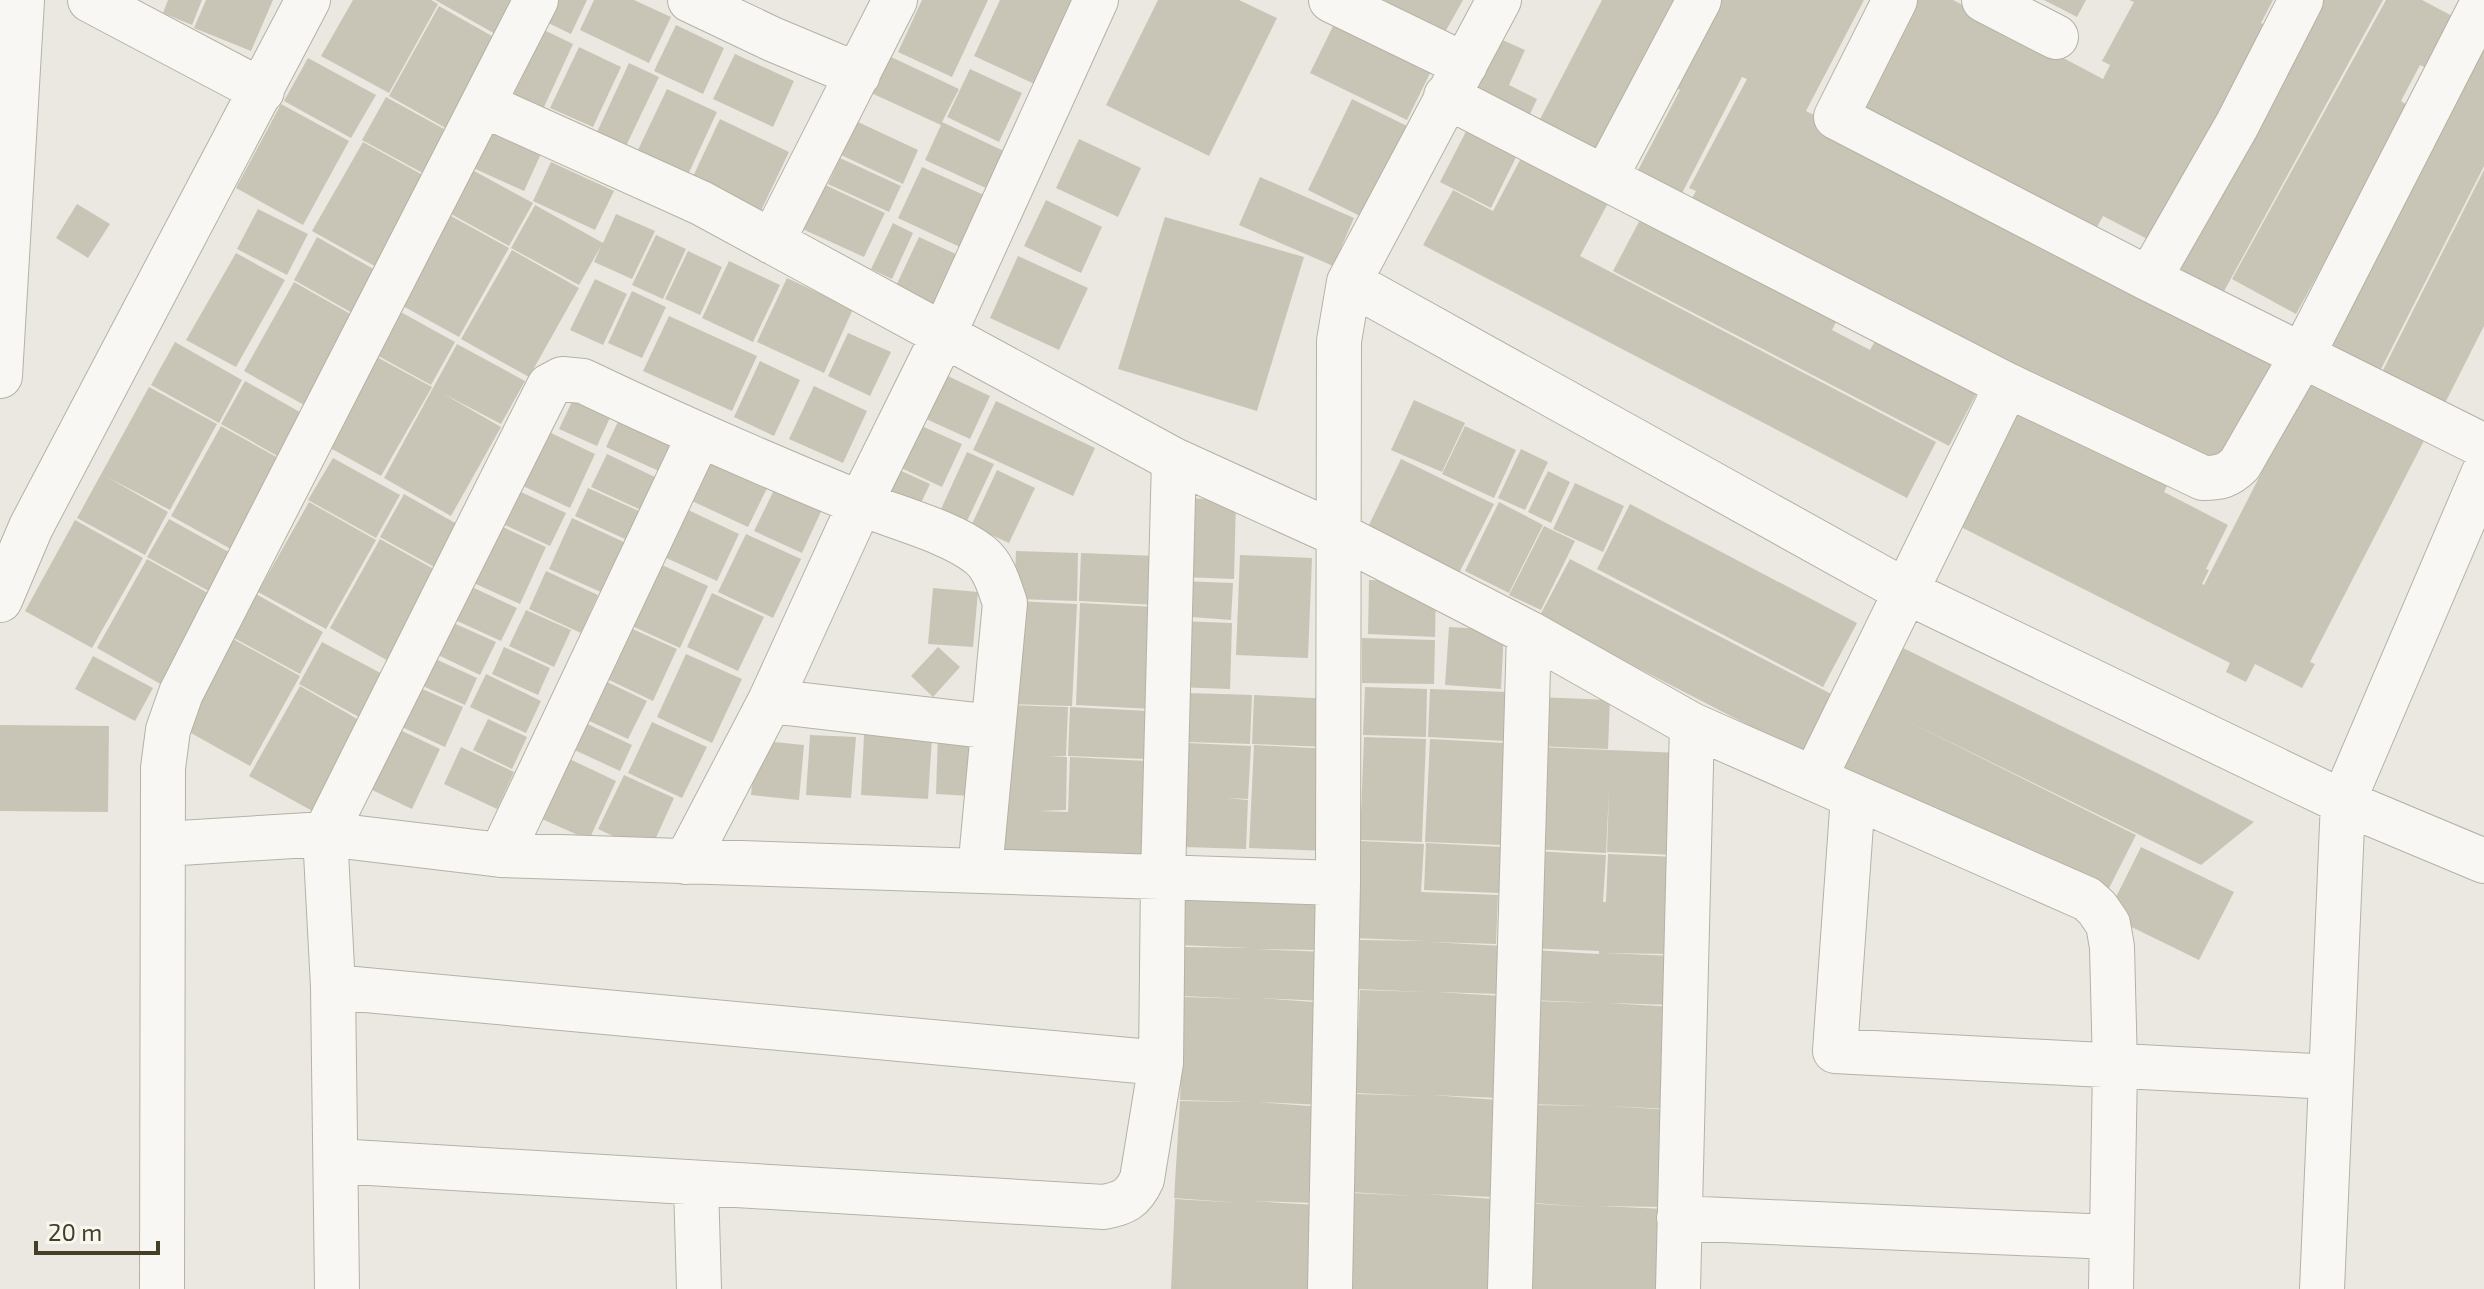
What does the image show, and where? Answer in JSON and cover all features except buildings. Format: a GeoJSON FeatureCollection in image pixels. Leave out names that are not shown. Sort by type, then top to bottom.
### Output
{"type":"FeatureCollection","features":[{"type":"Feature","properties":{"kind":"street"},"geometry":{"type":"LineString","coordinates":[[0,376],[22,0]]}},
{"type":"Feature","properties":{"kind":"street"},"geometry":{"type":"LineString","coordinates":[[90,0],[262,91]]}},
{"type":"Feature","properties":{"kind":"street"},"geometry":{"type":"LineString","coordinates":[[0,600],[16,524],[262,91],[308,0]]}},
{"type":"Feature","properties":{"kind":"street"},"geometry":{"type":"LineString","coordinates":[[162,1289],[163,768],[168,730],[181,693],[536,0]]}},
{"type":"Feature","properties":{"kind":"street"},"geometry":{"type":"LineString","coordinates":[[690,0],[858,75]]}},
{"type":"Feature","properties":{"kind":"street"},"geometry":{"type":"LineString","coordinates":[[772,242],[895,0]]}},
{"type":"Feature","properties":{"kind":"street"},"geometry":{"type":"LineString","coordinates":[[686,862],[770,701],[860,504],[943,336],[1096,0]]}},
{"type":"Feature","properties":{"kind":"street"},"geometry":{"type":"LineString","coordinates":[[1331,0],[1606,176],[2007,385],[2203,478],[2229,475],[2240,464],[2302,356],[2472,9]]}},
{"type":"Feature","properties":{"kind":"street"},"geometry":{"type":"LineString","coordinates":[[1330,1289],[1338,883],[1339,341],[1349,282],[1499,0]]}},
{"type":"Feature","properties":{"kind":"street"},"geometry":{"type":"LineString","coordinates":[[1606,176],[1699,0]]}},
{"type":"Feature","properties":{"kind":"street"},"geometry":{"type":"LineString","coordinates":[[1895,0],[1836,117],[2149,279],[2484,446]]}},
{"type":"Feature","properties":{"kind":"street"},"geometry":{"type":"LineString","coordinates":[[1984,0],[2056,37]]}},
{"type":"Feature","properties":{"kind":"street"},"geometry":{"type":"LineString","coordinates":[[2149,279],[2237,125],[2301,0]]}},
{"type":"Feature","properties":{"kind":"street"},"geometry":{"type":"LineString","coordinates":[[484,105],[701,203],[1174,460],[1339,535],[1529,633],[1692,725],[2087,899],[2108,924],[2112,947],[2115,1067],[2111,1289]]}},
{"type":"Feature","properties":{"kind":"street"},"geometry":{"type":"LineString","coordinates":[[1349,282],[1907,592],[2343,802],[2484,861]]}},
{"type":"Feature","properties":{"kind":"street"},"geometry":{"type":"LineString","coordinates":[[337,1289],[333,987],[325,834],[549,386],[562,379],[583,381],[699,436],[962,543],[983,557],[996,575],[1005,603],[980,871]]}},
{"type":"Feature","properties":{"kind":"street"},"geometry":{"type":"LineString","coordinates":[[1814,779],[2007,385]]}},
{"type":"Feature","properties":{"kind":"street"},"geometry":{"type":"LineString","coordinates":[[501,855],[699,436]]}},
{"type":"Feature","properties":{"kind":"street"},"geometry":{"type":"LineString","coordinates":[[336,1161],[1104,1207],[1124,1203],[1135,1195],[1142,1179],[1161,1063],[1174,460]]}},
{"type":"Feature","properties":{"kind":"street"},"geometry":{"type":"LineString","coordinates":[[2322,1289],[2343,802],[2484,472]]}},
{"type":"Feature","properties":{"kind":"street"},"geometry":{"type":"LineString","coordinates":[[1510,1289],[1529,633]]}},
{"type":"Feature","properties":{"kind":"street"},"geometry":{"type":"LineString","coordinates":[[770,701],[993,727]]}},
{"type":"Feature","properties":{"kind":"street"},"geometry":{"type":"LineString","coordinates":[[1678,1289],[1692,725]]}},
{"type":"Feature","properties":{"kind":"street"},"geometry":{"type":"LineString","coordinates":[[1853,796],[1835,1051],[2331,1077]]}},
{"type":"Feature","properties":{"kind":"street"},"geometry":{"type":"LineString","coordinates":[[164,844],[325,834],[501,855],[1338,883]]}},
{"type":"Feature","properties":{"kind":"street"},"geometry":{"type":"LineString","coordinates":[[333,987],[1161,1063]]}},
{"type":"Feature","properties":{"kind":"street"},"geometry":{"type":"LineString","coordinates":[[696,1184],[699,1289]]}},
{"type":"Feature","properties":{"kind":"street"},"geometry":{"type":"LineString","coordinates":[[1679,1218],[2110,1237]]}}]}
